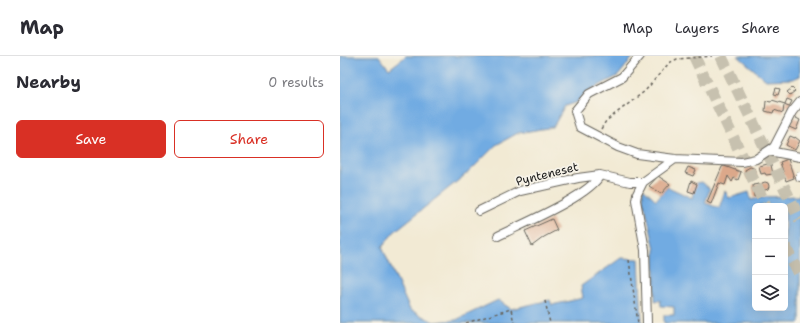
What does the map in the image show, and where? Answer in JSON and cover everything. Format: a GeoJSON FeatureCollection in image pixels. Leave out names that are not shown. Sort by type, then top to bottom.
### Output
{"type":"FeatureCollection","features":[{"type":"Feature","properties":{"kind":"street"},"geometry":{"type":"LineString","coordinates":[[640,56],[622,77],[589,94],[576,110],[580,127],[631,152],[649,157],[675,159],[742,162],[756,159],[769,151],[778,140],[792,112],[800,102]]}},
{"type":"Feature","properties":{"kind":"street"},"geometry":{"type":"LineString","coordinates":[[769,151],[800,157]]}},
{"type":"Feature","properties":{"kind":"street"},"geometry":{"type":"LineString","coordinates":[[647,323],[645,250],[636,194],[643,182],[675,159]]}},
{"type":"Feature","properties":{"kind":"street","name":"Pynteneset"},"geometry":{"type":"LineString","coordinates":[[479,211],[520,191],[600,175],[630,182],[643,182]]}},
{"type":"Feature","properties":{"kind":"street","name":"Pynteneset"},"geometry":{"type":"LineString","coordinates":[[498,236],[574,198],[594,182],[600,175]]}},
{"type":"Feature","properties":{"kind":"path"},"geometry":{"type":"LineString","coordinates":[[597,136],[606,121],[645,91],[669,63],[677,59],[712,56]]}},
{"type":"Feature","properties":{"kind":"path"},"geometry":{"type":"LineString","coordinates":[[629,260],[638,323]]}},
{"type":"Feature","properties":{"kind":"path"},"geometry":{"type":"LineString","coordinates":[[545,301],[550,323]]}},
{"type":"Feature","properties":{"kind":"path"},"geometry":{"type":"LineString","coordinates":[[466,323],[511,309],[514,323]]}},
{"type":"Feature","properties":{"kind":"water"},"geometry":{"type":"Polygon","coordinates":[[[340,56],[379,56],[389,69],[406,56],[634,56],[618,76],[588,91],[577,102],[565,106],[553,127],[518,133],[496,145],[470,171],[394,232],[382,247],[410,310],[434,322],[456,320],[498,300],[511,309],[550,300],[552,305],[583,298],[581,286],[621,258],[639,259],[642,323],[340,323],[340,56]]]}},
{"type":"Feature","properties":{"kind":"water"},"geometry":{"type":"Polygon","coordinates":[[[738,56],[800,56],[800,76],[793,79],[766,80],[738,56]]]}},
{"type":"Feature","properties":{"kind":"water"},"geometry":{"type":"Polygon","coordinates":[[[702,182],[710,189],[705,203],[719,208],[725,191],[729,198],[749,192],[751,200],[763,197],[799,196],[800,192],[800,323],[664,323],[664,315],[674,315],[674,307],[661,306],[660,300],[655,301],[655,249],[643,198],[643,188],[656,200],[668,187],[692,198],[696,183],[702,182]]]}},
{"type":"Feature","properties":{"kind":"building"},"geometry":{"type":"Polygon","coordinates":[[[776,88],[780,89],[778,95],[774,94],[776,88]]]}},
{"type":"Feature","properties":{"kind":"building"},"geometry":{"type":"Polygon","coordinates":[[[792,88],[795,91],[790,95],[787,92],[792,88]]]}},
{"type":"Feature","properties":{"kind":"building"},"geometry":{"type":"Polygon","coordinates":[[[787,99],[792,101],[789,107],[784,105],[783,113],[774,110],[773,113],[765,111],[766,101],[771,102],[772,100],[785,104],[787,99]]]}},
{"type":"Feature","properties":{"kind":"building"},"geometry":{"type":"Polygon","coordinates":[[[794,117],[800,120],[796,130],[789,127],[794,117]]]}},
{"type":"Feature","properties":{"kind":"building"},"geometry":{"type":"Polygon","coordinates":[[[790,136],[795,137],[800,141],[795,150],[786,145],[790,136]]]}},
{"type":"Feature","properties":{"kind":"building"},"geometry":{"type":"Polygon","coordinates":[[[788,159],[794,178],[786,181],[780,162],[788,159]]]}},
{"type":"Feature","properties":{"kind":"building"},"geometry":{"type":"Polygon","coordinates":[[[768,164],[771,165],[773,174],[761,174],[759,166],[768,164]]]}},
{"type":"Feature","properties":{"kind":"building"},"geometry":{"type":"Polygon","coordinates":[[[724,166],[741,172],[738,180],[734,178],[732,182],[728,176],[725,185],[719,183],[711,204],[707,202],[722,167],[724,166]]]}},
{"type":"Feature","properties":{"kind":"building"},"geometry":{"type":"Polygon","coordinates":[[[688,167],[696,170],[693,176],[685,173],[688,167]]]}},
{"type":"Feature","properties":{"kind":"building"},"geometry":{"type":"Polygon","coordinates":[[[750,167],[754,168],[757,176],[747,179],[745,170],[750,167]]]}},
{"type":"Feature","properties":{"kind":"building"},"geometry":{"type":"Polygon","coordinates":[[[658,176],[670,184],[661,194],[649,186],[658,176]]]}},
{"type":"Feature","properties":{"kind":"building"},"geometry":{"type":"Polygon","coordinates":[[[691,181],[697,184],[694,193],[688,191],[691,181]]]}},
{"type":"Feature","properties":{"kind":"building"},"geometry":{"type":"Polygon","coordinates":[[[765,182],[768,183],[768,189],[765,190],[762,189],[761,186],[762,183],[765,182]]]}},
{"type":"Feature","properties":{"kind":"building"},"geometry":{"type":"Polygon","coordinates":[[[759,184],[762,195],[754,197],[753,185],[759,184]]]}},
{"type":"Feature","properties":{"kind":"building"},"geometry":{"type":"Polygon","coordinates":[[[552,219],[557,230],[532,246],[525,231],[552,219]]]}},
{"type":"Feature","properties":{"kind":"tunnel"},"geometry":{"type":"LineString","coordinates":[[694,56],[765,203]]}},
{"type":"Feature","properties":{"kind":"tunnel"},"geometry":{"type":"LineString","coordinates":[[721,56],[800,220]]}},
{"type":"Feature","properties":{"kind":"tunnel"},"geometry":{"type":"LineString","coordinates":[[788,252],[800,277]]}}]}
